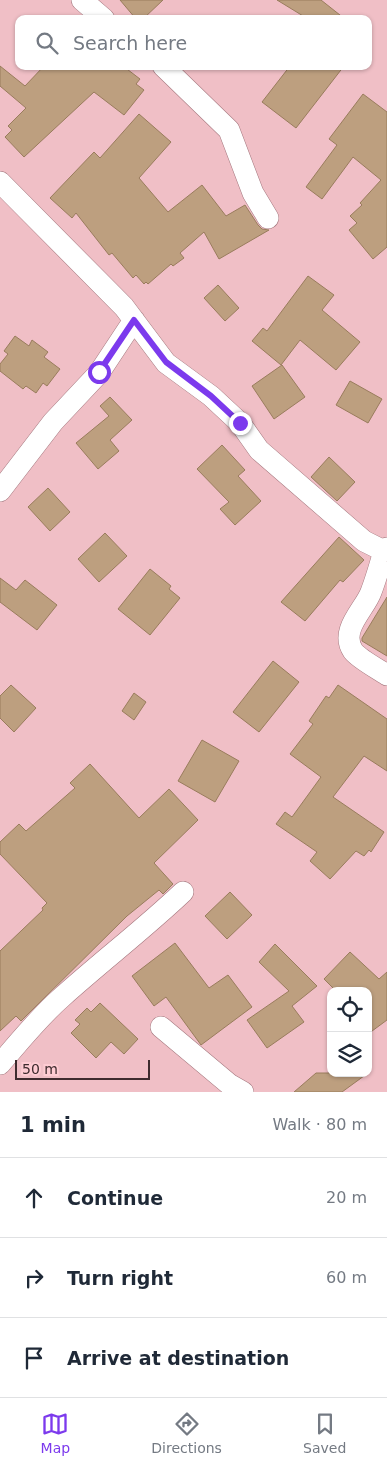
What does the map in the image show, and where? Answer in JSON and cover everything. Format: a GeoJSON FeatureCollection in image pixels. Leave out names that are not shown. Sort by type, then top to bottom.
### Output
{"type":"FeatureCollection","features":[{"type":"Feature","properties":{"kind":"street"},"geometry":{"type":"LineString","coordinates":[[82,0],[99,15]]}},
{"type":"Feature","properties":{"kind":"street"},"geometry":{"type":"LineString","coordinates":[[167,70],[228,130],[253,193],[268,218]]}},
{"type":"Feature","properties":{"kind":"street"},"geometry":{"type":"LineString","coordinates":[[0,182],[117,300],[166,362],[211,396],[240,423],[259,450],[364,541],[386,550],[371,594],[352,624],[349,634],[350,645],[354,652],[387,675]]}},
{"type":"Feature","properties":{"kind":"street"},"geometry":{"type":"LineString","coordinates":[[0,491],[53,422],[99,372],[134,320]]}},
{"type":"Feature","properties":{"kind":"street"},"geometry":{"type":"LineString","coordinates":[[0,1064],[25,1034],[61,998],[154,920],[183,892]]}},
{"type":"Feature","properties":{"kind":"street"},"geometry":{"type":"LineString","coordinates":[[162,1027],[229,1084],[243,1092]]}},
{"type":"Feature","properties":{"kind":"building"},"geometry":{"type":"Polygon","coordinates":[[[120,0],[163,0],[147,15],[133,15],[120,0]]]}},
{"type":"Feature","properties":{"kind":"building"},"geometry":{"type":"Polygon","coordinates":[[[277,0],[321,0],[340,15],[301,15],[277,0]]]}},
{"type":"Feature","properties":{"kind":"building"},"geometry":{"type":"Polygon","coordinates":[[[0,66],[25,86],[40,70],[128,70],[140,79],[136,84],[144,90],[124,115],[94,92],[24,157],[5,137],[12,130],[8,126],[26,108],[0,86],[0,66]]]}},
{"type":"Feature","properties":{"kind":"building"},"geometry":{"type":"Polygon","coordinates":[[[287,70],[341,70],[296,128],[262,102],[287,70]]]}},
{"type":"Feature","properties":{"kind":"building"},"geometry":{"type":"Polygon","coordinates":[[[363,94],[387,112],[387,247],[373,259],[349,230],[357,223],[350,216],[362,205],[360,203],[381,180],[353,157],[322,199],[306,187],[337,145],[329,139],[363,94]]]}},
{"type":"Feature","properties":{"kind":"building"},"geometry":{"type":"Polygon","coordinates":[[[139,114],[171,142],[139,178],[168,212],[202,185],[226,216],[245,205],[258,225],[262,229],[269,230],[219,259],[204,232],[180,253],[184,258],[173,266],[171,264],[148,284],[146,282],[144,284],[136,275],[133,278],[112,253],[109,255],[76,213],[72,218],[50,198],[94,152],[100,158],[139,114]]]}},
{"type":"Feature","properties":{"kind":"building"},"geometry":{"type":"Polygon","coordinates":[[[308,276],[334,295],[322,310],[360,342],[336,370],[300,340],[281,365],[252,341],[263,328],[267,331],[308,276]]]}},
{"type":"Feature","properties":{"kind":"building"},"geometry":{"type":"Polygon","coordinates":[[[218,285],[239,308],[225,321],[204,298],[218,285]]]}},
{"type":"Feature","properties":{"kind":"building"},"geometry":{"type":"Polygon","coordinates":[[[15,336],[29,346],[32,340],[48,352],[44,357],[60,369],[47,386],[43,383],[36,393],[26,386],[23,389],[0,371],[0,364],[8,354],[4,351],[15,336]]]}},
{"type":"Feature","properties":{"kind":"building"},"geometry":{"type":"Polygon","coordinates":[[[282,365],[305,397],[274,419],[252,386],[282,365]]]}},
{"type":"Feature","properties":{"kind":"building"},"geometry":{"type":"Polygon","coordinates":[[[350,381],[382,399],[368,423],[336,405],[350,381]]]}},
{"type":"Feature","properties":{"kind":"building"},"geometry":{"type":"Polygon","coordinates":[[[110,397],[132,420],[110,440],[119,451],[98,469],[76,443],[109,416],[100,406],[110,397]]]}},
{"type":"Feature","properties":{"kind":"building"},"geometry":{"type":"Polygon","coordinates":[[[222,445],[245,470],[238,476],[261,501],[235,525],[220,509],[229,502],[197,469],[222,445]]]}},
{"type":"Feature","properties":{"kind":"building"},"geometry":{"type":"Polygon","coordinates":[[[329,457],[355,482],[337,501],[311,477],[329,457]]]}},
{"type":"Feature","properties":{"kind":"building"},"geometry":{"type":"Polygon","coordinates":[[[48,488],[70,512],[50,531],[28,507],[48,488]]]}},
{"type":"Feature","properties":{"kind":"building"},"geometry":{"type":"Polygon","coordinates":[[[105,533],[127,556],[99,582],[78,559],[105,533]]]}},
{"type":"Feature","properties":{"kind":"building"},"geometry":{"type":"Polygon","coordinates":[[[339,537],[364,560],[343,582],[340,580],[305,621],[281,602],[339,537]]]}},
{"type":"Feature","properties":{"kind":"building"},"geometry":{"type":"Polygon","coordinates":[[[150,569],[171,586],[169,589],[180,598],[150,635],[118,609],[150,569]]]}},
{"type":"Feature","properties":{"kind":"building"},"geometry":{"type":"Polygon","coordinates":[[[0,578],[16,590],[25,580],[57,605],[37,630],[0,602],[0,578]]]}},
{"type":"Feature","properties":{"kind":"building"},"geometry":{"type":"Polygon","coordinates":[[[387,597],[387,656],[362,641],[362,638],[387,597]]]}},
{"type":"Feature","properties":{"kind":"building"},"geometry":{"type":"Polygon","coordinates":[[[273,661],[299,682],[259,732],[233,712],[273,661]]]}},
{"type":"Feature","properties":{"kind":"building"},"geometry":{"type":"Polygon","coordinates":[[[11,685],[36,708],[14,732],[0,718],[0,696],[11,685]]]}},
{"type":"Feature","properties":{"kind":"building"},"geometry":{"type":"Polygon","coordinates":[[[338,685],[387,719],[387,771],[364,756],[333,797],[384,832],[371,852],[369,850],[364,856],[356,851],[330,879],[310,861],[317,852],[276,824],[285,812],[292,817],[321,777],[290,754],[313,724],[309,721],[326,696],[329,698],[338,685]]]}},
{"type":"Feature","properties":{"kind":"building"},"geometry":{"type":"Polygon","coordinates":[[[134,693],[146,702],[134,720],[122,711],[134,693]]]}},
{"type":"Feature","properties":{"kind":"building"},"geometry":{"type":"Polygon","coordinates":[[[202,740],[239,761],[215,802],[178,781],[202,740]]]}},
{"type":"Feature","properties":{"kind":"building"},"geometry":{"type":"Polygon","coordinates":[[[90,764],[139,818],[169,789],[198,820],[154,863],[173,884],[163,894],[159,890],[127,916],[21,1021],[16,1016],[0,1031],[0,951],[43,910],[42,908],[47,903],[0,854],[0,842],[19,824],[26,831],[75,788],[70,783],[90,764]]]}},
{"type":"Feature","properties":{"kind":"building"},"geometry":{"type":"Polygon","coordinates":[[[230,892],[252,915],[227,939],[205,916],[230,892]]]}},
{"type":"Feature","properties":{"kind":"building"},"geometry":{"type":"Polygon","coordinates":[[[175,943],[209,988],[228,975],[252,1007],[201,1045],[166,997],[154,1006],[132,976],[175,943]]]}},
{"type":"Feature","properties":{"kind":"building"},"geometry":{"type":"Polygon","coordinates":[[[275,944],[317,986],[292,1006],[304,1022],[267,1048],[247,1020],[289,991],[259,962],[275,944]]]}},
{"type":"Feature","properties":{"kind":"building"},"geometry":{"type":"Polygon","coordinates":[[[350,952],[379,979],[387,972],[387,1020],[372,1031],[372,987],[332,987],[324,979],[350,952]]]}},
{"type":"Feature","properties":{"kind":"building"},"geometry":{"type":"Polygon","coordinates":[[[100,1003],[138,1039],[124,1054],[111,1042],[96,1058],[71,1033],[80,1024],[75,1020],[87,1008],[91,1012],[100,1003]]]}},
{"type":"Feature","properties":{"kind":"building"},"geometry":{"type":"Polygon","coordinates":[[[316,1073],[327,1073],[327,1077],[363,1077],[342,1092],[294,1092],[316,1073]]]}},
{"type":"Feature","properties":{"kind":"route"},"geometry":{"type":"LineString","coordinates":[[99,372],[134,320],[166,362],[211,396],[240,423]]}}]}
